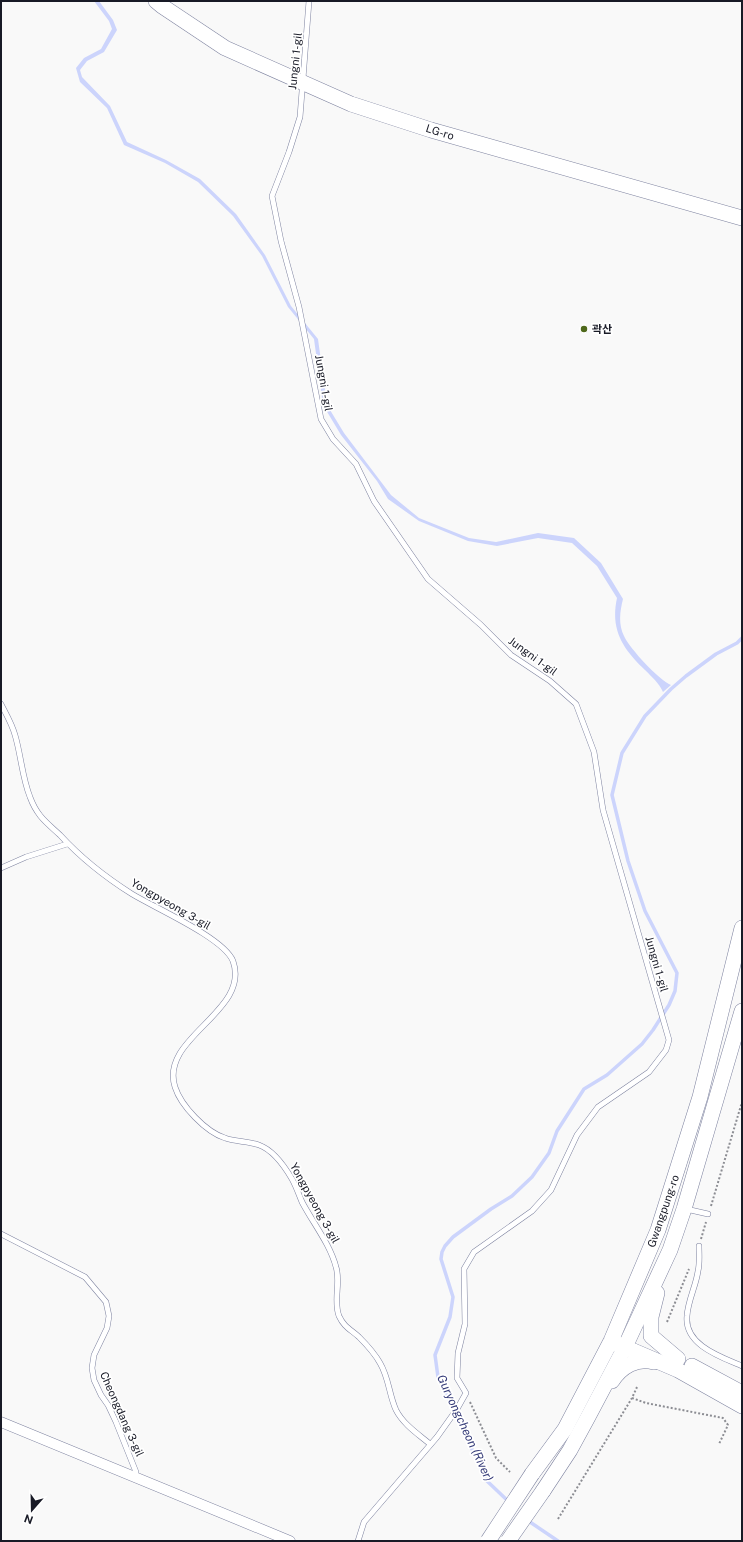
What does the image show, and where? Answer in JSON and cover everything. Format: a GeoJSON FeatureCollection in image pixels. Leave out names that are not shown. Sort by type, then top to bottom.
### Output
{"type":"FeatureCollection","features":[{"type":"Feature","properties":{"kind":"main road","name":"LG-ro"},"geometry":{"type":"LineString","coordinates":[[156,1],[225,48],[350,104],[431,130],[742,218]]}},
{"type":"Feature","properties":{"kind":"main road","name":"Gwangpung-ro"},"geometry":{"type":"LineString","coordinates":[[488,1541],[532,1474],[565,1429],[613,1336],[658,1230],[700,1097],[742,928]]}},
{"type":"Feature","properties":{"kind":"main road","name":"Gwangpung-ro"},"geometry":{"type":"LineString","coordinates":[[508,1541],[570,1450],[626,1342],[670,1250],[684,1209],[742,1011]]}},
{"type":"Feature","properties":{"kind":"main road"},"geometry":{"type":"LineString","coordinates":[[670,1250],[651,1317],[650,1336],[678,1364],[742,1406]]}},
{"type":"Feature","properties":{"kind":"main road"},"geometry":{"type":"LineString","coordinates":[[613,1336],[742,1393]]}},
{"type":"Feature","properties":{"kind":"main road"},"geometry":{"type":"LineString","coordinates":[[588,1417],[617,1374],[633,1362],[649,1360],[678,1364]]}},
{"type":"Feature","properties":{"kind":"street"},"geometry":{"type":"LineString","coordinates":[[1,1422],[290,1541]]}},
{"type":"Feature","properties":{"kind":"lane","name":"Jungni 1-gil"},"geometry":{"type":"LineString","coordinates":[[309,1],[300,117],[289,152],[272,196],[281,241],[299,306],[321,419],[333,439],[356,464],[374,501],[428,578],[481,625],[511,655],[550,681],[576,704],[594,752],[603,810],[669,1040],[666,1050],[649,1072],[598,1107],[577,1135],[551,1190],[532,1211],[474,1252],[464,1269],[465,1324],[458,1353],[457,1378],[466,1393]]}},
{"type":"Feature","properties":{"kind":"lane","name":"Yongpyeong 3-gil"},"geometry":{"type":"LineString","coordinates":[[1,704],[16,737],[24,778],[30,796],[37,812],[48,826],[60,836],[66,844],[110,880],[158,909],[203,933],[213,940],[232,959],[235,974],[234,986],[217,1012],[195,1032],[178,1058],[173,1070],[174,1086],[183,1103],[211,1132],[224,1138],[260,1145],[270,1151],[283,1165],[293,1181],[302,1202],[315,1223],[337,1269],[338,1314],[346,1328],[358,1337],[380,1362],[389,1384],[396,1410],[400,1416],[415,1432],[430,1444]]}},
{"type":"Feature","properties":{"kind":"lane"},"geometry":{"type":"LineString","coordinates":[[1,868],[26,857],[66,844]]}},
{"type":"Feature","properties":{"kind":"lane"},"geometry":{"type":"LineString","coordinates":[[684,1209],[708,1214]]}},
{"type":"Feature","properties":{"kind":"lane","name":"Cheongdang 3-gil"},"geometry":{"type":"LineString","coordinates":[[1,1234],[34,1249],[54,1261],[85,1276],[106,1302],[109,1316],[107,1328],[94,1355],[92,1368],[94,1380],[116,1422],[136,1472]]}},
{"type":"Feature","properties":{"kind":"lane"},"geometry":{"type":"LineString","coordinates":[[699,1246],[698,1271],[692,1289],[687,1317],[688,1329],[698,1343],[719,1357],[742,1366]]}},
{"type":"Feature","properties":{"kind":"lane"},"geometry":{"type":"LineString","coordinates":[[358,1541],[364,1522],[450,1419],[466,1393]]}},
{"type":"Feature","properties":{"kind":"path"},"geometry":{"type":"LineString","coordinates":[[558,1520],[632,1398],[637,1387]]}},
{"type":"Feature","properties":{"kind":"path"},"geometry":{"type":"LineString","coordinates":[[466,1393],[496,1458],[510,1472]]}},
{"type":"Feature","properties":{"kind":"path"},"geometry":{"type":"LineString","coordinates":[[632,1398],[646,1403],[724,1418],[728,1425],[719,1444]]}},
{"type":"Feature","properties":{"kind":"water"},"geometry":{"type":"Polygon","coordinates":[[[94,1],[99,1],[113,20],[117,30],[104,52],[87,61],[80,70],[82,77],[110,106],[127,142],[166,160],[200,179],[236,214],[265,255],[291,306],[318,339],[327,405],[344,433],[391,495],[419,518],[469,538],[496,542],[538,533],[574,538],[601,563],[623,599],[620,618],[624,636],[645,664],[659,677],[671,685],[663,692],[655,680],[630,654],[620,638],[615,620],[617,598],[597,566],[572,543],[538,538],[497,546],[468,541],[419,521],[388,499],[377,481],[341,435],[323,405],[314,339],[288,307],[262,256],[233,216],[198,182],[165,163],[124,145],[107,108],[80,82],[76,68],[84,58],[101,49],[112,29],[109,21],[94,1]]]}},
{"type":"Feature","properties":{"kind":"waterway","name":"Guryongcheon (River)"},"geometry":{"type":"LineString","coordinates":[[509,1502],[487,1481],[438,1377],[435,1355],[450,1317],[453,1297],[441,1259],[442,1252],[453,1237],[491,1209],[512,1196],[532,1177],[549,1153],[557,1131],[584,1089],[607,1075],[642,1044],[669,1005],[675,991],[677,973],[645,911],[628,861],[612,795],[622,753],[645,716],[686,676],[716,654],[737,643],[742,638]]}},
{"type":"Feature","properties":{"kind":"waterway","name":"Guryongcheon (River)"},"geometry":{"type":"LineString","coordinates":[[527,1520],[558,1541]]}},
{"type":"Feature","properties":{"kind":"place","name":"곽산"},"geometry":{"type":"Point","coordinates":[584,329]}}]}
